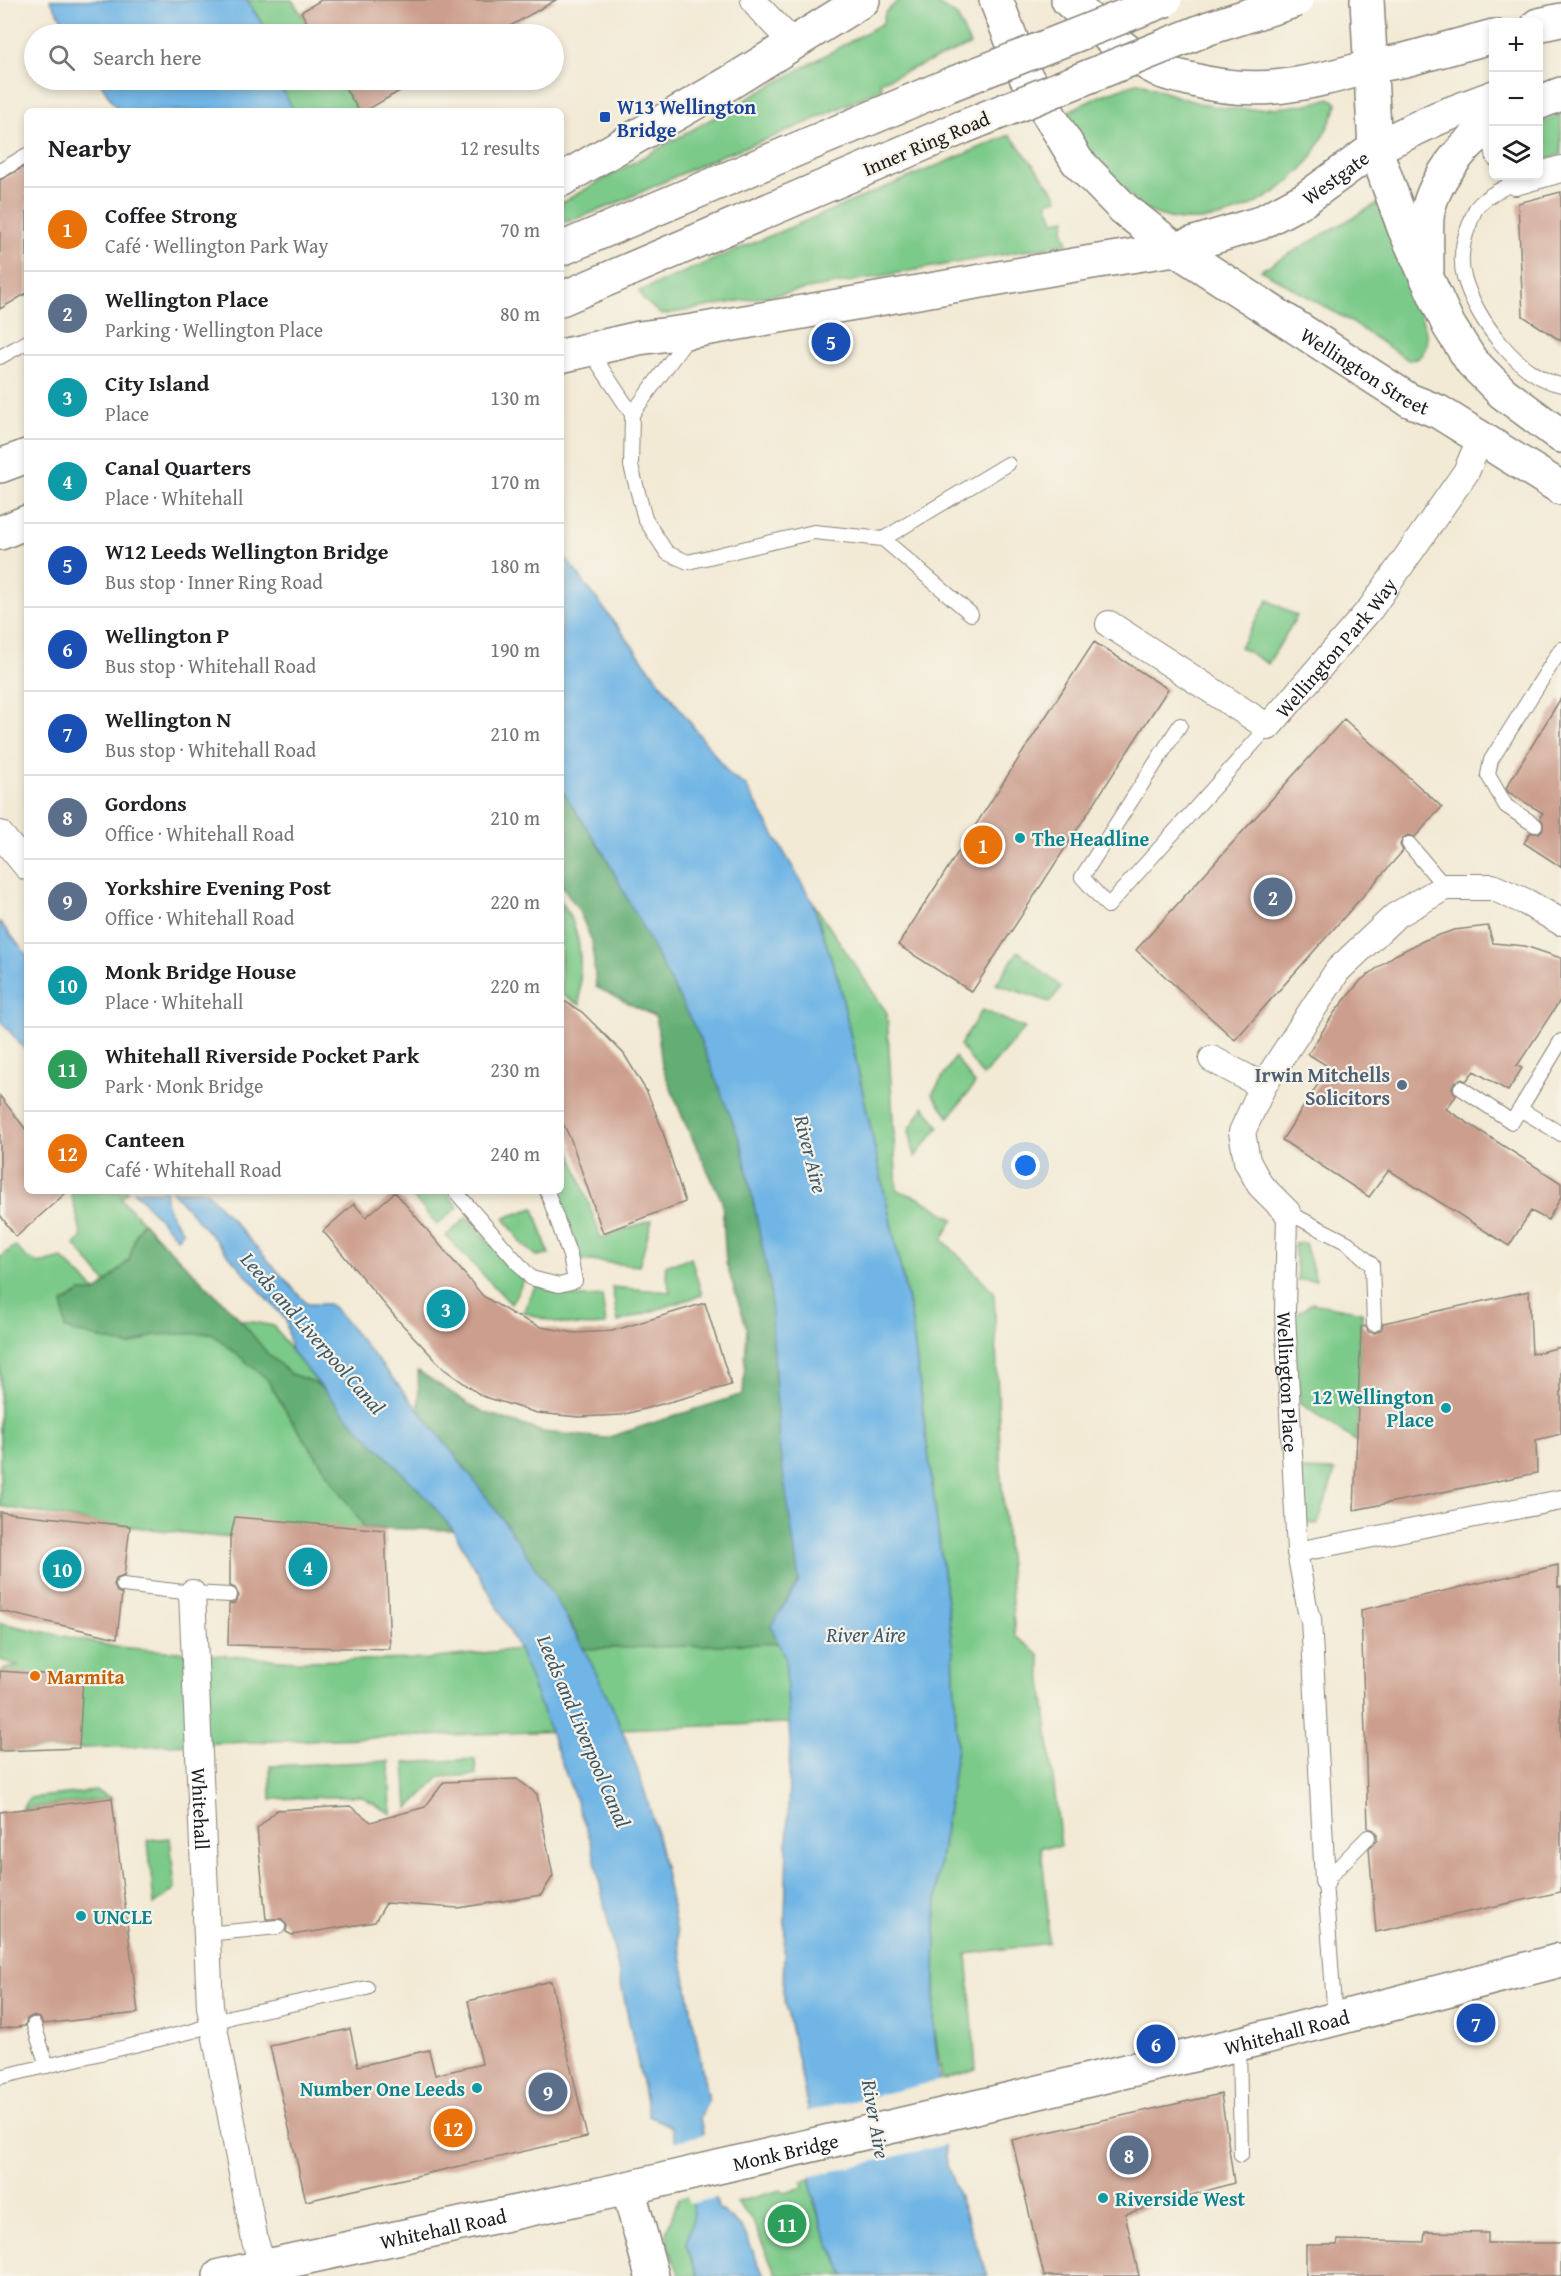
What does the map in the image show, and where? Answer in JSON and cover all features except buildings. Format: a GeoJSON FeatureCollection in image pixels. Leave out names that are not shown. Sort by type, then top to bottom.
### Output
{"type":"FeatureCollection","features":[{"type":"Feature","properties":{"kind":"main road"},"geometry":{"type":"LineString","coordinates":[[564,178],[731,82],[862,0]]}},
{"type":"Feature","properties":{"kind":"main road","name":"Wellington Street"},"geometry":{"type":"LineString","coordinates":[[996,0],[1026,77],[1077,161],[1124,209],[1174,249],[1409,400],[1439,412],[1561,488]]}},
{"type":"Feature","properties":{"kind":"main road"},"geometry":{"type":"LineString","coordinates":[[1068,0],[1110,39],[1163,72],[1218,87],[1271,89],[1326,79],[1489,37]]}},
{"type":"Feature","properties":{"kind":"main road"},"geometry":{"type":"LineString","coordinates":[[564,248],[949,85],[1166,0]]}},
{"type":"Feature","properties":{"kind":"main road","name":"Inner Ring Road"},"geometry":{"type":"LineString","coordinates":[[564,298],[963,127],[1209,28],[1297,0]]}},
{"type":"Feature","properties":{"kind":"main road"},"geometry":{"type":"LineString","coordinates":[[1367,0],[1375,148],[1404,228],[1449,326],[1473,362],[1503,393],[1561,436]]}},
{"type":"Feature","properties":{"kind":"main road"},"geometry":{"type":"LineString","coordinates":[[1543,24],[1561,21]]}},
{"type":"Feature","properties":{"kind":"main road"},"geometry":{"type":"LineString","coordinates":[[1543,79],[1561,72]]}},
{"type":"Feature","properties":{"kind":"main road"},"geometry":{"type":"LineString","coordinates":[[1543,101],[1561,94]]}},
{"type":"Feature","properties":{"kind":"main road","name":"Westgate"},"geometry":{"type":"LineString","coordinates":[[575,352],[639,338],[693,331],[1174,249],[1260,222],[1305,198],[1375,148],[1438,118],[1489,126]]}},
{"type":"Feature","properties":{"kind":"main road"},"geometry":{"type":"LineString","coordinates":[[1427,279],[1427,216],[1436,188],[1470,141],[1489,129]]}},
{"type":"Feature","properties":{"kind":"main road"},"geometry":{"type":"LineString","coordinates":[[0,466],[24,457]]}},
{"type":"Feature","properties":{"kind":"main road"},"geometry":{"type":"LineString","coordinates":[[0,532],[24,523]]}},
{"type":"Feature","properties":{"kind":"main road","name":"Whitehall Road"},"geometry":{"type":"LineString","coordinates":[[1010,2099],[1335,2020],[1561,1960]]}},
{"type":"Feature","properties":{"kind":"main road","name":"Monk Bridge"},"geometry":{"type":"LineString","coordinates":[[666,2178],[1010,2099]]}},
{"type":"Feature","properties":{"kind":"main road","name":"Whitehall Road"},"geometry":{"type":"LineString","coordinates":[[220,2276],[666,2178]]}},
{"type":"Feature","properties":{"kind":"main road"},"geometry":{"type":"LineString","coordinates":[[628,2188],[652,2276]]}},
{"type":"Feature","properties":{"kind":"street"},"geometry":{"type":"LineString","coordinates":[[754,0],[793,43]]}},
{"type":"Feature","properties":{"kind":"street"},"geometry":{"type":"LineString","coordinates":[[1543,173],[1561,169]]}},
{"type":"Feature","properties":{"kind":"street","name":"Wellington Park Way"},"geometry":{"type":"LineString","coordinates":[[1109,624],[1268,727],[1371,608],[1466,472],[1481,437]]}},
{"type":"Feature","properties":{"kind":"street"},"geometry":{"type":"LineString","coordinates":[[0,834],[24,863]]}},
{"type":"Feature","properties":{"kind":"street"},"geometry":{"type":"LineString","coordinates":[[1287,1212],[1260,1185],[1247,1161],[1242,1132],[1263,1086],[1338,970],[1395,916],[1445,887],[1492,887],[1526,902],[1561,922]]}},
{"type":"Feature","properties":{"kind":"street"},"geometry":{"type":"LineString","coordinates":[[1212,1059],[1263,1086]]}},
{"type":"Feature","properties":{"kind":"street","name":"Wellington Place"},"geometry":{"type":"LineString","coordinates":[[1287,1212],[1285,1313],[1297,1552],[1311,1619],[1325,1881]]}},
{"type":"Feature","properties":{"kind":"street"},"geometry":{"type":"LineString","coordinates":[[1297,1552],[1561,1500]]}},
{"type":"Feature","properties":{"kind":"street","name":"Whitehall"},"geometry":{"type":"LineString","coordinates":[[192,1593],[208,1983],[213,2024],[255,2241],[263,2267]]}},
{"type":"Feature","properties":{"kind":"lane"},"geometry":{"type":"LineString","coordinates":[[0,171],[24,157]]}},
{"type":"Feature","properties":{"kind":"lane"},"geometry":{"type":"LineString","coordinates":[[1511,180],[1489,195],[1476,208],[1462,243],[1463,275],[1477,306],[1493,333],[1526,369],[1549,383],[1561,386]]}},
{"type":"Feature","properties":{"kind":"lane"},"geometry":{"type":"LineString","coordinates":[[693,331],[632,414],[631,466],[645,519],[667,553],[688,562],[814,531],[883,539],[971,614]]}},
{"type":"Feature","properties":{"kind":"lane"},"geometry":{"type":"LineString","coordinates":[[0,357],[24,344]]}},
{"type":"Feature","properties":{"kind":"lane"},"geometry":{"type":"LineString","coordinates":[[575,352],[632,414]]}},
{"type":"Feature","properties":{"kind":"lane"},"geometry":{"type":"LineString","coordinates":[[883,539],[1008,464]]}},
{"type":"Feature","properties":{"kind":"lane"},"geometry":{"type":"LineString","coordinates":[[1535,825],[1506,806],[1488,775],[1491,760],[1561,649]]}},
{"type":"Feature","properties":{"kind":"lane"},"geometry":{"type":"LineString","coordinates":[[1180,725],[1082,877],[1108,906],[1268,727]]}},
{"type":"Feature","properties":{"kind":"lane"},"geometry":{"type":"LineString","coordinates":[[1409,844],[1445,887]]}},
{"type":"Feature","properties":{"kind":"lane"},"geometry":{"type":"LineString","coordinates":[[1461,1088],[1512,1122],[1561,1041]]}},
{"type":"Feature","properties":{"kind":"lane"},"geometry":{"type":"LineString","coordinates":[[1520,1109],[1561,1134]]}},
{"type":"Feature","properties":{"kind":"lane"},"geometry":{"type":"LineString","coordinates":[[458,1194],[531,1278],[559,1285],[575,1281],[570,1256],[548,1194]]}},
{"type":"Feature","properties":{"kind":"lane"},"geometry":{"type":"LineString","coordinates":[[1287,1212],[1348,1243],[1372,1265],[1374,1324]]}},
{"type":"Feature","properties":{"kind":"lane"},"geometry":{"type":"LineString","coordinates":[[123,1585],[230,1595]]}},
{"type":"Feature","properties":{"kind":"lane"},"geometry":{"type":"LineString","coordinates":[[1335,2020],[1325,1881],[1368,1836]]}},
{"type":"Feature","properties":{"kind":"lane"},"geometry":{"type":"LineString","coordinates":[[206,1934],[278,1927]]}},
{"type":"Feature","properties":{"kind":"lane"},"geometry":{"type":"LineString","coordinates":[[0,2077],[193,2031],[234,2016],[367,1988]]}},
{"type":"Feature","properties":{"kind":"lane"},"geometry":{"type":"LineString","coordinates":[[34,2025],[47,2066]]}},
{"type":"Feature","properties":{"kind":"lane"},"geometry":{"type":"LineString","coordinates":[[1239,2044],[1241,2155]]}},
{"type":"Feature","properties":{"kind":"green space"},"geometry":{"type":"Polygon","coordinates":[[[247,0],[292,0],[308,24],[262,24],[247,0]]]}},
{"type":"Feature","properties":{"kind":"green space"},"geometry":{"type":"Polygon","coordinates":[[[899,0],[931,0],[957,16],[970,45],[880,82],[882,88],[827,114],[720,156],[613,205],[564,222],[564,201],[883,23],[885,13],[899,0]]]}},
{"type":"Feature","properties":{"kind":"green space"},"geometry":{"type":"Polygon","coordinates":[[[1139,82],[1176,96],[1227,108],[1284,107],[1330,98],[1337,103],[1332,118],[1310,159],[1289,181],[1272,194],[1234,213],[1213,218],[1192,220],[1171,218],[1151,212],[1134,200],[1086,148],[1065,113],[1102,95],[1139,82]]]}},
{"type":"Feature","properties":{"kind":"green space"},"geometry":{"type":"Polygon","coordinates":[[[282,90],[346,90],[357,108],[292,108],[282,90]]]}},
{"type":"Feature","properties":{"kind":"green space"},"geometry":{"type":"Polygon","coordinates":[[[1561,114],[1561,155],[1543,160],[1543,126],[1543,121],[1561,114]]]}},
{"type":"Feature","properties":{"kind":"green space"},"geometry":{"type":"Polygon","coordinates":[[[1010,135],[1056,194],[1058,199],[1047,202],[1054,221],[1066,219],[1063,230],[1068,243],[661,315],[644,300],[639,291],[1010,135]]]}},
{"type":"Feature","properties":{"kind":"green space"},"geometry":{"type":"Polygon","coordinates":[[[1385,199],[1401,258],[1427,335],[1425,348],[1417,359],[1408,360],[1348,320],[1261,270],[1385,199]]]}},
{"type":"Feature","properties":{"kind":"green space"},"geometry":{"type":"Polygon","coordinates":[[[1268,600],[1297,616],[1268,664],[1240,647],[1268,600]]]}},
{"type":"Feature","properties":{"kind":"green space"},"geometry":{"type":"Polygon","coordinates":[[[564,792],[603,852],[700,1029],[772,1225],[816,1519],[787,1643],[584,1649],[571,1624],[470,1475],[419,1409],[418,1371],[478,1410],[543,1432],[606,1438],[743,1394],[747,1329],[726,1263],[722,1201],[684,1121],[662,1066],[656,1017],[596,987],[592,941],[578,909],[564,888],[564,792]]]}},
{"type":"Feature","properties":{"kind":"green space"},"geometry":{"type":"Polygon","coordinates":[[[812,901],[887,1013],[897,1190],[919,1198],[954,1219],[942,1239],[994,1292],[1001,1476],[1015,1636],[1039,1654],[1061,1847],[1041,1847],[1048,1912],[1048,1943],[967,1954],[976,2069],[942,2080],[934,2026],[937,1880],[957,1747],[956,1717],[0,1751],[0,1671],[18,1665],[0,1660],[0,1623],[116,1647],[295,1661],[428,1659],[519,1649],[951,1635],[911,1316],[839,982],[812,901]]]}},
{"type":"Feature","properties":{"kind":"green space"},"geometry":{"type":"Polygon","coordinates":[[[564,906],[578,938],[580,1005],[564,996],[564,906]]]}},
{"type":"Feature","properties":{"kind":"green space"},"geometry":{"type":"Polygon","coordinates":[[[1018,951],[1061,987],[1050,1002],[996,984],[1018,951]]]}},
{"type":"Feature","properties":{"kind":"green space"},"geometry":{"type":"Polygon","coordinates":[[[982,1010],[1025,1028],[983,1076],[960,1045],[982,1010]]]}},
{"type":"Feature","properties":{"kind":"green space"},"geometry":{"type":"Polygon","coordinates":[[[955,1057],[975,1084],[949,1117],[932,1094],[955,1057]]]}},
{"type":"Feature","properties":{"kind":"green space"},"geometry":{"type":"Polygon","coordinates":[[[924,1106],[939,1127],[915,1157],[909,1130],[924,1106]]]}},
{"type":"Feature","properties":{"kind":"green space"},"geometry":{"type":"Polygon","coordinates":[[[569,1148],[601,1238],[652,1220],[639,1266],[581,1260],[559,1194],[564,1194],[564,1150],[569,1148]]]}},
{"type":"Feature","properties":{"kind":"green space"},"geometry":{"type":"Polygon","coordinates":[[[72,1194],[125,1194],[121,1199],[236,1319],[274,1326],[291,1351],[341,1410],[385,1530],[365,1528],[220,1537],[91,1522],[0,1506],[0,1257],[15,1246],[26,1257],[39,1264],[62,1258],[97,1292],[107,1284],[75,1245],[81,1238],[81,1232],[72,1194]]]}},
{"type":"Feature","properties":{"kind":"green space"},"geometry":{"type":"Polygon","coordinates":[[[411,1194],[447,1194],[458,1207],[437,1225],[411,1194]]]}},
{"type":"Feature","properties":{"kind":"green space"},"geometry":{"type":"Polygon","coordinates":[[[534,1208],[549,1254],[537,1256],[522,1244],[504,1218],[534,1208]]]}},
{"type":"Feature","properties":{"kind":"green space"},"geometry":{"type":"Polygon","coordinates":[[[467,1217],[524,1280],[511,1304],[446,1236],[467,1217]]]}},
{"type":"Feature","properties":{"kind":"green space"},"geometry":{"type":"Polygon","coordinates":[[[142,1222],[237,1316],[268,1354],[291,1374],[314,1382],[346,1409],[427,1490],[453,1530],[365,1528],[290,1418],[267,1379],[211,1333],[154,1335],[130,1346],[65,1329],[63,1303],[81,1292],[97,1292],[129,1260],[142,1222]]]}},
{"type":"Feature","properties":{"kind":"green space"},"geometry":{"type":"Polygon","coordinates":[[[1305,1243],[1316,1280],[1298,1280],[1294,1244],[1305,1243]]]}},
{"type":"Feature","properties":{"kind":"green space"},"geometry":{"type":"Polygon","coordinates":[[[691,1258],[702,1295],[618,1322],[612,1287],[670,1292],[665,1266],[691,1258]]]}},
{"type":"Feature","properties":{"kind":"green space"},"geometry":{"type":"Polygon","coordinates":[[[536,1285],[568,1295],[602,1296],[606,1325],[564,1324],[523,1312],[536,1285]]]}},
{"type":"Feature","properties":{"kind":"green space"},"geometry":{"type":"Polygon","coordinates":[[[1312,1303],[1362,1312],[1357,1442],[1300,1403],[1292,1317],[1312,1303]]]}},
{"type":"Feature","properties":{"kind":"green space"},"geometry":{"type":"Polygon","coordinates":[[[1301,1470],[1335,1471],[1318,1524],[1306,1523],[1301,1470]]]}},
{"type":"Feature","properties":{"kind":"green space"},"geometry":{"type":"Polygon","coordinates":[[[475,1759],[476,1775],[440,1777],[408,1809],[405,1763],[475,1759]]]}},
{"type":"Feature","properties":{"kind":"green space"},"geometry":{"type":"Polygon","coordinates":[[[389,1761],[391,1814],[361,1796],[271,1799],[270,1766],[389,1761]]]}},
{"type":"Feature","properties":{"kind":"green space"},"geometry":{"type":"Polygon","coordinates":[[[96,1791],[112,1798],[22,1809],[29,1798],[96,1791]]]}},
{"type":"Feature","properties":{"kind":"green space"},"geometry":{"type":"Polygon","coordinates":[[[170,1838],[175,1889],[154,1905],[148,1840],[170,1838]]]}},
{"type":"Feature","properties":{"kind":"green space"},"geometry":{"type":"Polygon","coordinates":[[[811,2179],[819,2217],[845,2276],[777,2276],[752,2220],[737,2202],[781,2190],[785,2193],[803,2187],[802,2181],[811,2179]]]}},
{"type":"Feature","properties":{"kind":"green space"},"geometry":{"type":"Polygon","coordinates":[[[690,2197],[695,2214],[686,2245],[698,2276],[680,2276],[669,2249],[666,2232],[679,2198],[690,2197]]]}},
{"type":"Feature","properties":{"kind":"water"},"geometry":{"type":"Polygon","coordinates":[[[50,0],[247,0],[262,24],[65,24],[50,0]]]}},
{"type":"Feature","properties":{"kind":"water"},"geometry":{"type":"Polygon","coordinates":[[[105,90],[282,90],[292,108],[116,108],[105,90]]]}},
{"type":"Feature","properties":{"kind":"water","name":"River Aire"},"geometry":{"type":"Polygon","coordinates":[[[564,556],[730,775],[746,786],[812,901],[839,982],[911,1316],[953,1651],[957,1747],[937,1880],[934,2026],[947,2165],[988,2276],[845,2276],[822,2228],[812,2191],[807,2103],[783,1992],[790,1741],[785,1658],[771,1626],[799,1581],[779,1445],[770,1285],[742,1146],[698,1034],[603,852],[564,794],[564,556]]]}},
{"type":"Feature","properties":{"kind":"water"},"geometry":{"type":"Polygon","coordinates":[[[0,922],[24,951],[24,1048],[0,1020],[0,922]]]}},
{"type":"Feature","properties":{"kind":"water"},"geometry":{"type":"Polygon","coordinates":[[[137,1194],[166,1194],[168,1208],[183,1232],[177,1238],[137,1194]]]}},
{"type":"Feature","properties":{"kind":"water","name":"Leeds and Liverpool Canal"},"geometry":{"type":"Polygon","coordinates":[[[175,1194],[209,1194],[307,1304],[328,1304],[333,1307],[475,1482],[560,1607],[596,1672],[627,1741],[651,1813],[659,1846],[708,2101],[700,2118],[718,2208],[743,2229],[764,2276],[698,2276],[686,2244],[694,2214],[672,2127],[649,2116],[591,1841],[519,1649],[453,1530],[426,1497],[341,1410],[291,1351],[286,1320],[175,1194]]]}},
{"type":"Feature","properties":{"kind":"pier"},"geometry":{"type":"Polygon","coordinates":[[[942,2080],[948,2144],[808,2177],[804,2112],[942,2080]]]}},
{"type":"Feature","properties":{"kind":"pier"},"geometry":{"type":"Polygon","coordinates":[[[706,2134],[719,2197],[689,2204],[673,2142],[706,2134]]]}},
{"type":"Feature","properties":{"kind":"place","name":"W13 Wellington Bridge"},"geometry":{"type":"Point","coordinates":[605,117]}},
{"type":"Feature","properties":{"kind":"place","name":"W12 Leeds Wellington Bridge"},"geometry":{"type":"Point","coordinates":[831,342]}},
{"type":"Feature","properties":{"kind":"place","name":"The Headline"},"geometry":{"type":"Point","coordinates":[1020,838]}},
{"type":"Feature","properties":{"kind":"place","name":"Coffee Strong"},"geometry":{"type":"Point","coordinates":[983,845]}},
{"type":"Feature","properties":{"kind":"place","name":"Wellington Place"},"geometry":{"type":"Point","coordinates":[1273,897]}},
{"type":"Feature","properties":{"kind":"place","name":"Irwin Mitchells Solicitors"},"geometry":{"type":"Point","coordinates":[1402,1085]}},
{"type":"Feature","properties":{"kind":"place","name":"City Island"},"geometry":{"type":"Point","coordinates":[446,1309]}},
{"type":"Feature","properties":{"kind":"place","name":"12 Wellington Place"},"geometry":{"type":"Point","coordinates":[1446,1408]}},
{"type":"Feature","properties":{"kind":"place","name":"Canal Quarters"},"geometry":{"type":"Point","coordinates":[308,1567]}},
{"type":"Feature","properties":{"kind":"place","name":"Monk Bridge House"},"geometry":{"type":"Point","coordinates":[62,1569]}},
{"type":"Feature","properties":{"kind":"place","name":"Marmita"},"geometry":{"type":"Point","coordinates":[35,1676]}},
{"type":"Feature","properties":{"kind":"place","name":"UNCLE"},"geometry":{"type":"Point","coordinates":[81,1916]}},
{"type":"Feature","properties":{"kind":"place","name":"Wellington N"},"geometry":{"type":"Point","coordinates":[1476,2023]}},
{"type":"Feature","properties":{"kind":"place","name":"Wellington P"},"geometry":{"type":"Point","coordinates":[1156,2044]}},
{"type":"Feature","properties":{"kind":"place","name":"Number One Leeds"},"geometry":{"type":"Point","coordinates":[477,2088]}},
{"type":"Feature","properties":{"kind":"place","name":"Yorkshire Evening Post"},"geometry":{"type":"Point","coordinates":[548,2092]}},
{"type":"Feature","properties":{"kind":"place","name":"Canteen"},"geometry":{"type":"Point","coordinates":[453,2128]}},
{"type":"Feature","properties":{"kind":"place","name":"Gordons"},"geometry":{"type":"Point","coordinates":[1129,2155]}},
{"type":"Feature","properties":{"kind":"place","name":"Riverside West"},"geometry":{"type":"Point","coordinates":[1103,2198]}},
{"type":"Feature","properties":{"kind":"place","name":"Whitehall Riverside Pocket Park"},"geometry":{"type":"Point","coordinates":[787,2224]}}]}
